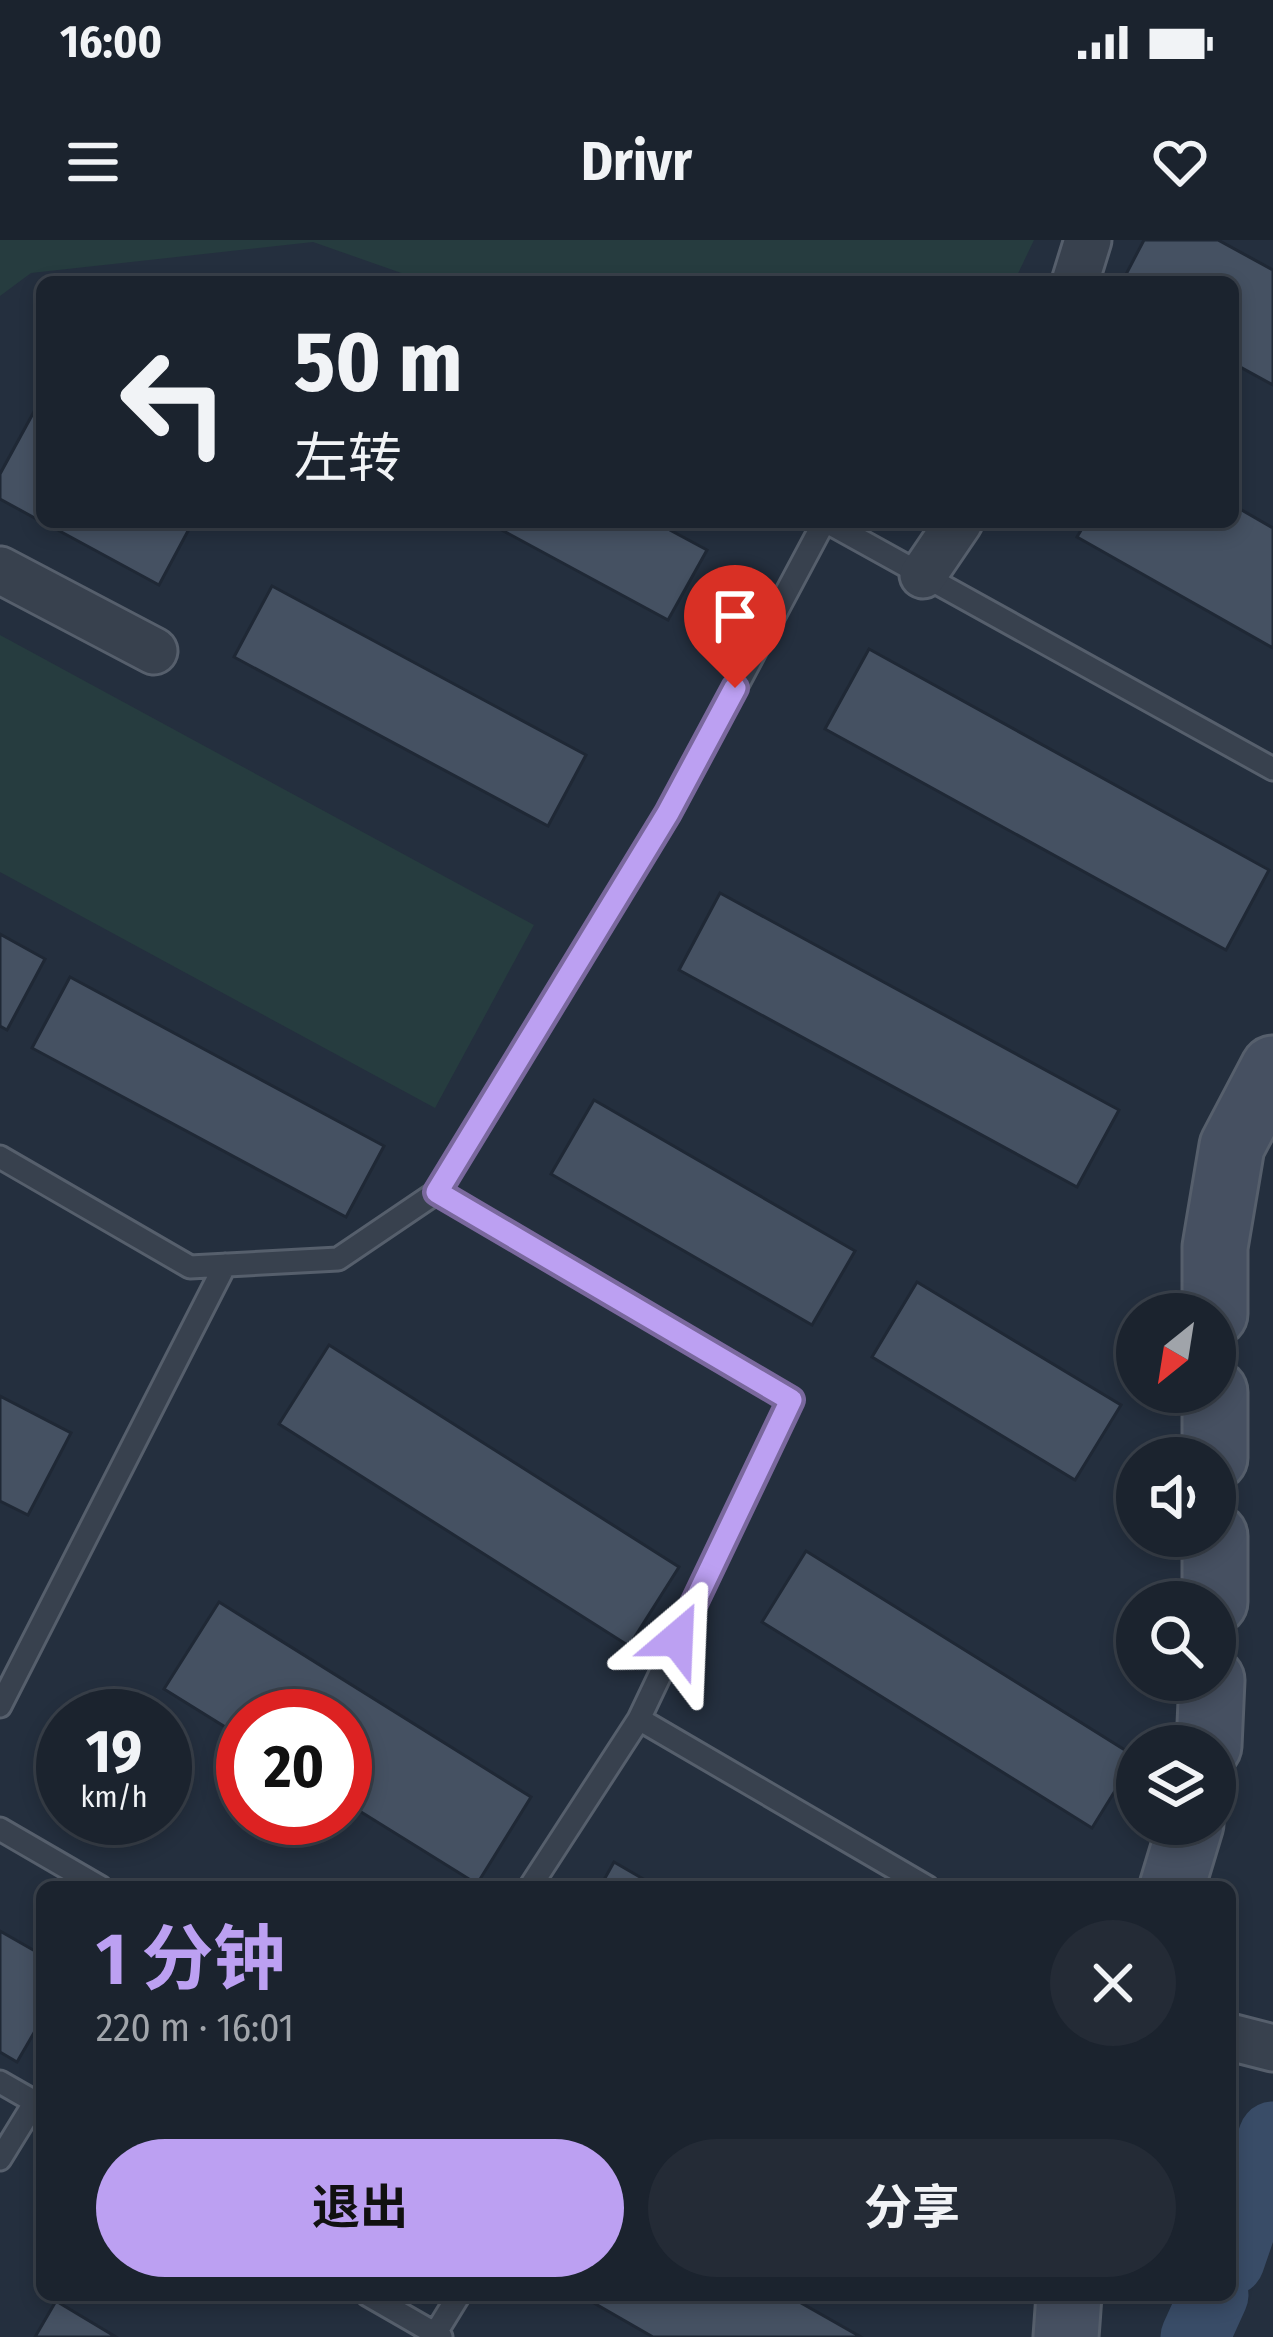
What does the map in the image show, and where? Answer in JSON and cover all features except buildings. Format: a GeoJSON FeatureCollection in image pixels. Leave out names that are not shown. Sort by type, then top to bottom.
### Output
{"type":"FeatureCollection","features":[{"type":"Feature","properties":{"kind":"street"},"geometry":{"type":"LineString","coordinates":[[1078,276],[1088,240]]}},
{"type":"Feature","properties":{"kind":"street"},"geometry":{"type":"LineString","coordinates":[[923,574],[955,528]]}},
{"type":"Feature","properties":{"kind":"street"},"geometry":{"type":"LineString","coordinates":[[0,570],[154,651]]}},
{"type":"Feature","properties":{"kind":"street"},"geometry":{"type":"LineString","coordinates":[[1215,1293],[1215,1247],[1232,1146],[1273,1068]]}},
{"type":"Feature","properties":{"kind":"street"},"geometry":{"type":"LineString","coordinates":[[1174,1881],[1185,1845]]}},
{"type":"Feature","properties":{"kind":"street"},"geometry":{"type":"LineString","coordinates":[[1236,2039],[1273,2048]]}},
{"type":"Feature","properties":{"kind":"street"},"geometry":{"type":"LineString","coordinates":[[1066,2337],[1069,2301]]}},
{"type":"Feature","properties":{"kind":"lane"},"geometry":{"type":"LineString","coordinates":[[0,1156],[190,1267],[338,1259],[437,1192],[668,813],[823,528]]}},
{"type":"Feature","properties":{"kind":"lane"},"geometry":{"type":"LineString","coordinates":[[837,528],[1273,769]]}},
{"type":"Feature","properties":{"kind":"lane"},"geometry":{"type":"LineString","coordinates":[[437,1192],[791,1400],[639,1719],[534,1881]]}},
{"type":"Feature","properties":{"kind":"lane"},"geometry":{"type":"LineString","coordinates":[[0,1706],[225,1265]]}},
{"type":"Feature","properties":{"kind":"lane"},"geometry":{"type":"LineString","coordinates":[[639,1719],[917,1881]]}},
{"type":"Feature","properties":{"kind":"lane"},"geometry":{"type":"LineString","coordinates":[[0,1829],[90,1881]]}},
{"type":"Feature","properties":{"kind":"lane"},"geometry":{"type":"LineString","coordinates":[[0,2082],[36,2103]]}},
{"type":"Feature","properties":{"kind":"lane"},"geometry":{"type":"LineString","coordinates":[[0,2159],[36,2107]]}},
{"type":"Feature","properties":{"kind":"lane"},"geometry":{"type":"LineString","coordinates":[[378,2301],[438,2336],[456,2301]]}},
{"type":"Feature","properties":{"kind":"green space"},"geometry":{"type":"Polygon","coordinates":[[[0,240],[1034,240],[1017,276],[410,276],[313,242],[31,273],[0,296],[0,240]]]}},
{"type":"Feature","properties":{"kind":"green space"},"geometry":{"type":"Polygon","coordinates":[[[0,635],[534,925],[435,1108],[0,872],[0,635]]]}},
{"type":"Feature","properties":{"kind":"waterway"},"geometry":{"type":"LineString","coordinates":[[1236,2244],[1273,2136]]}},
{"type":"Feature","properties":{"kind":"waterway"},"geometry":{"type":"LineString","coordinates":[[1195,2337],[1211,2301]]}},
{"type":"Feature","properties":{"kind":"route"},"geometry":{"type":"LineString","coordinates":[[677,1639],[791,1400],[437,1192],[668,813],[735,688]]}}]}
